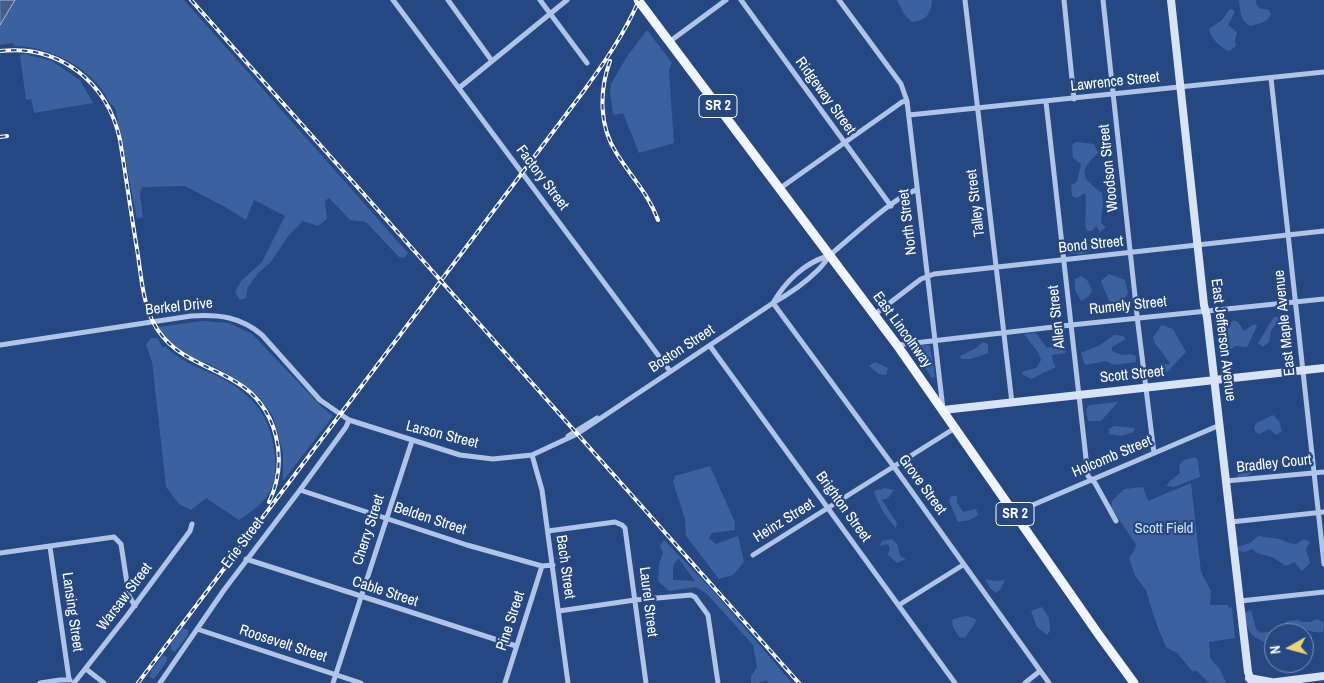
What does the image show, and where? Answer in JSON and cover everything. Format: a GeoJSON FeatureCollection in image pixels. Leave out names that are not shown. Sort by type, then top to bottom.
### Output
{"type":"FeatureCollection","features":[{"type":"Feature","properties":{"kind":"main road","name":"East Lincolnway"},"geometry":{"type":"LineString","coordinates":[[638,0],[896,345],[1108,649],[1134,683]]}},
{"type":"Feature","properties":{"kind":"street","name":"Factory Street"},"geometry":{"type":"LineString","coordinates":[[392,0],[670,371]]}},
{"type":"Feature","properties":{"kind":"street"},"geometry":{"type":"LineString","coordinates":[[448,0],[492,61]]}},
{"type":"Feature","properties":{"kind":"street"},"geometry":{"type":"LineString","coordinates":[[540,0],[587,63]]}},
{"type":"Feature","properties":{"kind":"street"},"geometry":{"type":"LineString","coordinates":[[459,88],[567,0]]}},
{"type":"Feature","properties":{"kind":"street"},"geometry":{"type":"LineString","coordinates":[[669,42],[726,0]]}},
{"type":"Feature","properties":{"kind":"street","name":"Ridgeway Street"},"geometry":{"type":"LineString","coordinates":[[741,0],[891,206]]}},
{"type":"Feature","properties":{"kind":"street","name":"North Street"},"geometry":{"type":"LineString","coordinates":[[839,0],[904,89],[909,115],[943,410]]}},
{"type":"Feature","properties":{"kind":"street","name":"Talley Street"},"geometry":{"type":"LineString","coordinates":[[965,0],[1012,403]]}},
{"type":"Feature","properties":{"kind":"street"},"geometry":{"type":"LineString","coordinates":[[1064,0],[1074,99]]}},
{"type":"Feature","properties":{"kind":"street","name":"Woodson Street"},"geometry":{"type":"LineString","coordinates":[[1103,0],[1145,388],[1154,453]]}},
{"type":"Feature","properties":{"kind":"street","name":"East Jefferson Avenue"},"geometry":{"type":"LineString","coordinates":[[1171,0],[1197,245],[1251,680]]}},
{"type":"Feature","properties":{"kind":"street","name":"Lawrence Street"},"geometry":{"type":"LineString","coordinates":[[909,115],[1324,72]]}},
{"type":"Feature","properties":{"kind":"street","name":"East Maple Avenue"},"geometry":{"type":"LineString","coordinates":[[1271,78],[1302,371],[1314,473],[1321,513],[1324,564]]}},
{"type":"Feature","properties":{"kind":"street"},"geometry":{"type":"LineString","coordinates":[[779,189],[902,102],[907,101]]}},
{"type":"Feature","properties":{"kind":"street","name":"Allen Street"},"geometry":{"type":"LineString","coordinates":[[1046,102],[1088,476],[1095,483],[1116,521]]}},
{"type":"Feature","properties":{"kind":"street","name":"Boston Street"},"geometry":{"type":"LineString","coordinates":[[532,455],[558,443],[578,428],[604,415],[773,303],[790,294],[820,268],[828,256],[910,191],[917,190]]}},
{"type":"Feature","properties":{"kind":"street","name":"Bond Street"},"geometry":{"type":"LineString","coordinates":[[874,315],[915,283],[934,274],[1324,231]]}},
{"type":"Feature","properties":{"kind":"street","name":"Boston Street"},"geometry":{"type":"LineString","coordinates":[[773,303],[779,292],[792,278],[814,260],[828,256]]}},
{"type":"Feature","properties":{"kind":"street","name":"Rumely Street"},"geometry":{"type":"LineString","coordinates":[[935,340],[1324,299]]}},
{"type":"Feature","properties":{"kind":"street","name":"Grove Street"},"geometry":{"type":"LineString","coordinates":[[773,303],[894,467],[1049,683]]}},
{"type":"Feature","properties":{"kind":"street","name":"Berkel Drive"},"geometry":{"type":"LineString","coordinates":[[0,345],[199,315],[232,317],[254,328],[262,335],[320,400],[349,420]]}},
{"type":"Feature","properties":{"kind":"street"},"geometry":{"type":"LineString","coordinates":[[896,345],[935,340]]}},
{"type":"Feature","properties":{"kind":"street","name":"Brighton Street"},"geometry":{"type":"LineString","coordinates":[[710,346],[955,683]]}},
{"type":"Feature","properties":{"kind":"street","name":"Scott Street"},"geometry":{"type":"LineString","coordinates":[[943,410],[1324,368]]}},
{"type":"Feature","properties":{"kind":"street","name":"Larson Street"},"geometry":{"type":"LineString","coordinates":[[349,420],[412,441],[469,457],[493,459],[532,455]]}},
{"type":"Feature","properties":{"kind":"street","name":"Erie Street"},"geometry":{"type":"LineString","coordinates":[[160,683],[246,560],[300,490],[346,427],[349,420]]}},
{"type":"Feature","properties":{"kind":"street","name":"Holcomb Street"},"geometry":{"type":"LineString","coordinates":[[1014,513],[1220,425]]}},
{"type":"Feature","properties":{"kind":"street","name":"Heinz Street"},"geometry":{"type":"LineString","coordinates":[[753,555],[955,428]]}},
{"type":"Feature","properties":{"kind":"street","name":"Cherry Street"},"geometry":{"type":"LineString","coordinates":[[333,683],[412,441]]}},
{"type":"Feature","properties":{"kind":"street","name":"Bach Street"},"geometry":{"type":"LineString","coordinates":[[532,455],[541,484],[568,683]]}},
{"type":"Feature","properties":{"kind":"street","name":"Bradley Court"},"geometry":{"type":"LineString","coordinates":[[1226,481],[1324,472]]}},
{"type":"Feature","properties":{"kind":"street","name":"Belden Street"},"geometry":{"type":"LineString","coordinates":[[300,490],[542,566],[553,565]]}},
{"type":"Feature","properties":{"kind":"street"},"geometry":{"type":"LineString","coordinates":[[1231,522],[1321,513]]}},
{"type":"Feature","properties":{"kind":"street","name":"Laurel Street"},"geometry":{"type":"LineString","coordinates":[[548,531],[615,522],[622,524],[626,532],[646,683]]}},
{"type":"Feature","properties":{"kind":"street","name":"Warsaw Street"},"geometry":{"type":"LineString","coordinates":[[74,683],[135,606],[190,531],[192,524]]}},
{"type":"Feature","properties":{"kind":"street"},"geometry":{"type":"LineString","coordinates":[[0,554],[50,548],[108,537],[116,538],[121,544],[129,596],[135,606]]}},
{"type":"Feature","properties":{"kind":"street","name":"Lansing Street"},"geometry":{"type":"LineString","coordinates":[[50,548],[69,679]]}},
{"type":"Feature","properties":{"kind":"street","name":"Cable Street"},"geometry":{"type":"LineString","coordinates":[[246,560],[516,646]]}},
{"type":"Feature","properties":{"kind":"street"},"geometry":{"type":"LineString","coordinates":[[900,605],[963,565]]}},
{"type":"Feature","properties":{"kind":"street","name":"Pine Street"},"geometry":{"type":"LineString","coordinates":[[505,683],[542,566]]}},
{"type":"Feature","properties":{"kind":"street"},"geometry":{"type":"LineString","coordinates":[[1240,601],[1324,592]]}},
{"type":"Feature","properties":{"kind":"street"},"geometry":{"type":"LineString","coordinates":[[559,612],[635,600],[691,594],[708,615],[718,683]]}},
{"type":"Feature","properties":{"kind":"street","name":"Roosevelt Street"},"geometry":{"type":"LineString","coordinates":[[197,629],[361,683]]}},
{"type":"Feature","properties":{"kind":"street"},"geometry":{"type":"LineString","coordinates":[[86,669],[104,683]]}},
{"type":"Feature","properties":{"kind":"street"},"geometry":{"type":"LineString","coordinates":[[1024,683],[1040,671]]}},
{"type":"Feature","properties":{"kind":"street"},"geometry":{"type":"LineString","coordinates":[[1251,680],[1270,682],[1324,676]]}},
{"type":"Feature","properties":{"kind":"street"},"geometry":{"type":"LineString","coordinates":[[40,683],[69,679],[74,683]]}},
{"type":"Feature","properties":{"kind":"green space"},"geometry":{"type":"Polygon","coordinates":[[[15,0],[184,0],[408,253],[404,258],[399,257],[366,222],[350,220],[329,198],[325,201],[327,219],[318,226],[303,221],[289,235],[270,263],[258,273],[248,287],[246,298],[240,300],[235,292],[241,281],[262,262],[285,216],[254,200],[246,220],[185,186],[142,187],[140,194],[143,217],[137,219],[115,108],[101,88],[84,71],[51,53],[39,49],[15,46],[13,43],[0,45],[0,25],[15,0]]]}},
{"type":"Feature","properties":{"kind":"green space"},"geometry":{"type":"Polygon","coordinates":[[[897,0],[932,0],[927,16],[912,22],[904,14],[897,0]]]}},
{"type":"Feature","properties":{"kind":"green space"},"geometry":{"type":"Polygon","coordinates":[[[1239,0],[1256,0],[1259,8],[1269,10],[1271,14],[1265,21],[1250,26],[1242,18],[1239,0]]]}},
{"type":"Feature","properties":{"kind":"green space"},"geometry":{"type":"Polygon","coordinates":[[[1232,9],[1235,12],[1228,25],[1237,32],[1236,46],[1229,51],[1216,42],[1211,36],[1209,29],[1222,20],[1229,10],[1232,9]]]}},
{"type":"Feature","properties":{"kind":"green space"},"geometry":{"type":"Polygon","coordinates":[[[647,30],[672,63],[669,70],[674,143],[639,153],[623,113],[614,115],[613,113],[610,93],[611,84],[626,58],[647,30]]]}},
{"type":"Feature","properties":{"kind":"green space"},"geometry":{"type":"Polygon","coordinates":[[[25,54],[52,61],[80,80],[93,103],[34,113],[31,99],[26,100],[20,55],[25,54]]]}},
{"type":"Feature","properties":{"kind":"green space"},"geometry":{"type":"Polygon","coordinates":[[[1076,142],[1094,144],[1098,153],[1087,165],[1085,174],[1086,179],[1102,193],[1101,223],[1106,227],[1100,232],[1096,226],[1092,231],[1087,231],[1085,223],[1085,193],[1077,198],[1072,196],[1071,185],[1077,182],[1081,164],[1073,158],[1072,145],[1076,142]]]}},
{"type":"Feature","properties":{"kind":"green space"},"geometry":{"type":"Polygon","coordinates":[[[1085,240],[1090,246],[1090,251],[1083,254],[1069,254],[1068,245],[1085,240]]]}},
{"type":"Feature","properties":{"kind":"green space"},"geometry":{"type":"Polygon","coordinates":[[[1109,274],[1125,280],[1128,293],[1120,305],[1109,301],[1101,281],[1109,274]]]}},
{"type":"Feature","properties":{"kind":"green space"},"geometry":{"type":"Polygon","coordinates":[[[1081,276],[1087,280],[1092,290],[1089,296],[1081,301],[1075,290],[1075,279],[1081,276]]]}},
{"type":"Feature","properties":{"kind":"green space"},"geometry":{"type":"Polygon","coordinates":[[[1274,317],[1279,319],[1271,331],[1269,342],[1263,347],[1258,343],[1274,317]]]}},
{"type":"Feature","properties":{"kind":"green space"},"geometry":{"type":"Polygon","coordinates":[[[1233,320],[1238,322],[1244,331],[1254,324],[1257,326],[1247,347],[1235,346],[1222,355],[1220,343],[1233,320]]]}},
{"type":"Feature","properties":{"kind":"green space"},"geometry":{"type":"Polygon","coordinates":[[[203,321],[229,323],[252,334],[322,407],[333,416],[283,481],[283,453],[273,416],[258,396],[236,379],[209,364],[191,358],[177,349],[158,327],[203,321]]]}},
{"type":"Feature","properties":{"kind":"green space"},"geometry":{"type":"Polygon","coordinates":[[[1162,325],[1173,329],[1186,352],[1167,372],[1160,368],[1160,363],[1167,365],[1170,363],[1154,342],[1153,337],[1162,325]]]}},
{"type":"Feature","properties":{"kind":"green space"},"geometry":{"type":"Polygon","coordinates":[[[1036,333],[1047,348],[1064,344],[1066,353],[1052,355],[1056,367],[1031,379],[1022,374],[1024,371],[1036,368],[1041,360],[1038,352],[1024,334],[1036,333]]]}},
{"type":"Feature","properties":{"kind":"green space"},"geometry":{"type":"Polygon","coordinates":[[[1114,335],[1123,336],[1126,339],[1112,347],[1112,351],[1122,355],[1131,354],[1136,356],[1136,362],[1114,365],[1106,361],[1085,365],[1081,353],[1100,345],[1114,335]]]}},
{"type":"Feature","properties":{"kind":"green space"},"geometry":{"type":"Polygon","coordinates":[[[151,338],[157,338],[163,348],[165,346],[196,367],[230,383],[251,399],[265,419],[273,444],[275,459],[274,480],[268,496],[256,508],[239,520],[206,498],[191,510],[179,504],[166,487],[152,362],[146,345],[151,338]]]}},
{"type":"Feature","properties":{"kind":"green space"},"geometry":{"type":"Polygon","coordinates":[[[983,342],[988,344],[988,353],[971,359],[961,359],[960,356],[983,342]]]}},
{"type":"Feature","properties":{"kind":"green space"},"geometry":{"type":"Polygon","coordinates":[[[930,345],[935,376],[932,378],[912,348],[913,346],[930,345]]]}},
{"type":"Feature","properties":{"kind":"green space"},"geometry":{"type":"Polygon","coordinates":[[[875,362],[888,368],[886,375],[879,374],[869,366],[875,362]]]}},
{"type":"Feature","properties":{"kind":"green space"},"geometry":{"type":"Polygon","coordinates":[[[1118,402],[1101,421],[1088,421],[1086,410],[1089,405],[1118,402]]]}},
{"type":"Feature","properties":{"kind":"green space"},"geometry":{"type":"Polygon","coordinates":[[[1273,415],[1279,421],[1282,431],[1276,435],[1269,429],[1259,434],[1255,431],[1254,426],[1258,422],[1273,415]]]}},
{"type":"Feature","properties":{"kind":"green space"},"geometry":{"type":"Polygon","coordinates":[[[1114,426],[1135,428],[1133,432],[1121,436],[1109,434],[1109,429],[1114,426]]]}},
{"type":"Feature","properties":{"kind":"green space"},"geometry":{"type":"Polygon","coordinates":[[[1195,457],[1198,460],[1200,477],[1174,487],[1166,486],[1180,473],[1179,465],[1184,460],[1195,457]]]}},
{"type":"Feature","properties":{"kind":"green space"},"geometry":{"type":"Polygon","coordinates":[[[1252,464],[1255,466],[1250,474],[1237,477],[1239,473],[1252,464]]]}},
{"type":"Feature","properties":{"kind":"green space"},"geometry":{"type":"Polygon","coordinates":[[[710,466],[735,522],[735,530],[712,533],[709,538],[716,544],[738,536],[744,562],[733,575],[719,579],[686,536],[685,519],[673,482],[675,476],[710,466]]]}},
{"type":"Feature","properties":{"kind":"green space","name":"Scott Field"},"geometry":{"type":"Polygon","coordinates":[[[1191,483],[1201,572],[1211,591],[1210,605],[1228,605],[1229,608],[1232,607],[1235,638],[1209,642],[1210,658],[1220,669],[1226,683],[1209,683],[1196,670],[1193,672],[1177,653],[1166,647],[1146,590],[1135,576],[1129,558],[1136,544],[1111,508],[1112,501],[1124,489],[1143,487],[1148,501],[1191,483]]]}},
{"type":"Feature","properties":{"kind":"green space"},"geometry":{"type":"Polygon","coordinates":[[[885,488],[894,490],[888,498],[882,500],[897,523],[896,528],[883,511],[874,491],[885,488]]]}},
{"type":"Feature","properties":{"kind":"green space"},"geometry":{"type":"Polygon","coordinates":[[[951,496],[957,496],[957,502],[963,512],[976,509],[978,515],[970,520],[958,522],[949,501],[951,496]]]}},
{"type":"Feature","properties":{"kind":"green space"},"geometry":{"type":"Polygon","coordinates":[[[1258,536],[1280,539],[1296,544],[1304,539],[1310,542],[1306,549],[1310,563],[1302,571],[1294,562],[1286,566],[1272,557],[1257,553],[1252,549],[1245,552],[1237,551],[1237,547],[1250,543],[1258,536]]]}},
{"type":"Feature","properties":{"kind":"green space"},"geometry":{"type":"Polygon","coordinates":[[[892,539],[897,544],[900,556],[906,559],[897,563],[888,555],[890,547],[887,544],[880,546],[882,541],[892,539]]]}},
{"type":"Feature","properties":{"kind":"green space"},"geometry":{"type":"Polygon","coordinates":[[[664,540],[714,592],[792,683],[768,683],[767,680],[751,683],[751,676],[757,667],[753,645],[707,594],[696,587],[669,591],[658,581],[659,564],[663,553],[660,546],[664,540]],[[679,559],[673,565],[673,580],[695,581],[679,559]]]}},
{"type":"Feature","properties":{"kind":"green space"},"geometry":{"type":"Polygon","coordinates":[[[985,579],[1005,580],[1000,590],[996,593],[990,588],[985,579]]]}},
{"type":"Feature","properties":{"kind":"green space"},"geometry":{"type":"Polygon","coordinates":[[[1042,607],[1049,618],[1050,631],[1047,635],[1037,627],[1031,611],[1042,607]]]}},
{"type":"Feature","properties":{"kind":"green space"},"geometry":{"type":"Polygon","coordinates":[[[1251,610],[1256,629],[1261,633],[1264,632],[1264,641],[1250,633],[1244,613],[1251,610]]]}},
{"type":"Feature","properties":{"kind":"green space"},"geometry":{"type":"Polygon","coordinates":[[[968,616],[977,620],[965,638],[959,637],[953,627],[952,620],[968,616]]]}},
{"type":"Feature","properties":{"kind":"green space"},"geometry":{"type":"Polygon","coordinates":[[[1317,619],[1324,623],[1323,632],[1315,632],[1314,623],[1285,623],[1287,621],[1299,620],[1301,622],[1310,622],[1317,619]]]}},
{"type":"Feature","properties":{"kind":"green space"},"geometry":{"type":"Polygon","coordinates":[[[182,628],[188,630],[188,635],[175,652],[171,650],[171,644],[182,628]]]}},
{"type":"Feature","properties":{"kind":"green space"},"geometry":{"type":"Polygon","coordinates":[[[163,655],[167,657],[167,661],[154,679],[150,677],[151,671],[163,655]]]}},
{"type":"Feature","properties":{"kind":"shaded area"},"geometry":{"type":"Polygon","coordinates":[[[0,0],[15,0],[0,25],[0,0]]]}},
{"type":"Feature","properties":{"kind":"railway"},"geometry":{"type":"LineString","coordinates":[[191,0],[799,683]]}},
{"type":"Feature","properties":{"kind":"railway"},"geometry":{"type":"LineString","coordinates":[[138,683],[583,92],[621,36],[639,0]]}},
{"type":"Feature","properties":{"kind":"railway"},"geometry":{"type":"LineString","coordinates":[[0,51],[22,50],[42,54],[61,61],[93,85],[105,101],[114,120],[120,140],[142,285],[152,320],[168,343],[178,351],[236,382],[262,405],[276,436],[278,452],[275,486],[269,502]]}},
{"type":"Feature","properties":{"kind":"railway"},"geometry":{"type":"LineString","coordinates":[[610,61],[606,73],[603,96],[604,121],[607,132],[617,154],[645,194],[658,220]]}},
{"type":"Feature","properties":{"kind":"railway"},"geometry":{"type":"LineString","coordinates":[[0,137],[7,136]]}}]}
